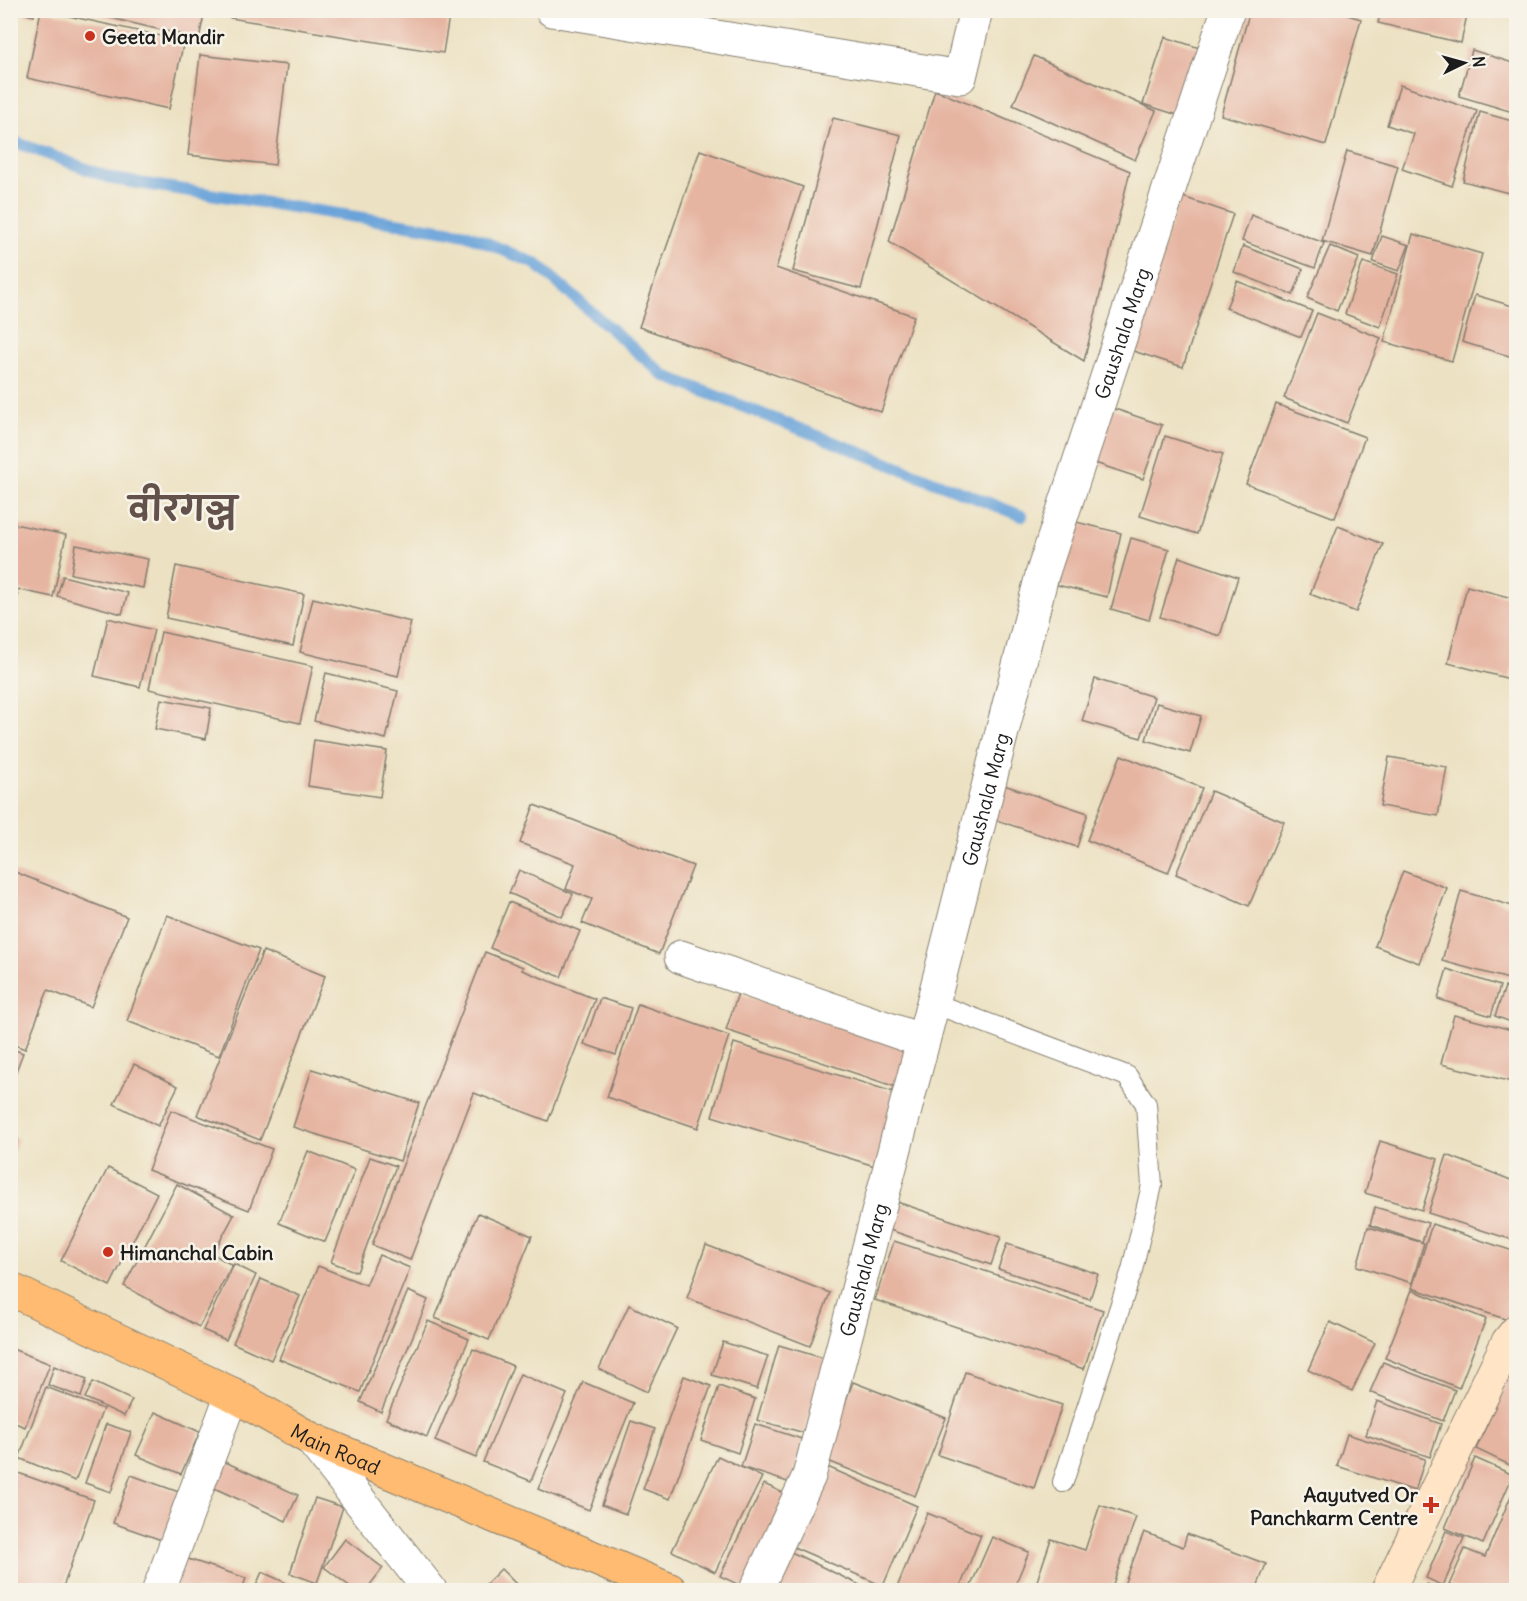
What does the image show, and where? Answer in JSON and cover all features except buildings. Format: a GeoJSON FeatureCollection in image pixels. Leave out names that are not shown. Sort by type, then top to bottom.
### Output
{"type":"FeatureCollection","features":[{"type":"Feature","properties":{"kind":"main road","name":"Main Road"},"geometry":{"type":"LineString","coordinates":[[10,1289],[232,1394],[311,1439],[670,1590]]}},
{"type":"Feature","properties":{"kind":"main road"},"geometry":{"type":"LineString","coordinates":[[1388,1590],[1508,1342],[1516,1332]]}},
{"type":"Feature","properties":{"kind":"street"},"geometry":{"type":"LineString","coordinates":[[552,10],[960,77],[976,10]]}},
{"type":"Feature","properties":{"kind":"street","name":"Gaushala Marg"},"geometry":{"type":"LineString","coordinates":[[756,1590],[809,1476],[1042,575],[1228,10]]}},
{"type":"Feature","properties":{"kind":"street"},"geometry":{"type":"LineString","coordinates":[[681,957],[923,1041]]}},
{"type":"Feature","properties":{"kind":"street"},"geometry":{"type":"LineString","coordinates":[[159,1590],[232,1394]]}},
{"type":"Feature","properties":{"kind":"street"},"geometry":{"type":"LineString","coordinates":[[311,1439],[430,1590]]}},
{"type":"Feature","properties":{"kind":"lane"},"geometry":{"type":"LineString","coordinates":[[933,1003],[1127,1076],[1146,1104],[1152,1185],[1132,1270],[1063,1482]]}},
{"type":"Feature","properties":{"kind":"waterway"},"geometry":{"type":"LineString","coordinates":[[10,140],[113,179],[466,234],[536,264],[665,376],[1022,516]]}},
{"type":"Feature","properties":{"kind":"place","name":"Geeta Mandir"},"geometry":{"type":"Point","coordinates":[90,36]}},
{"type":"Feature","properties":{"kind":"place","name":"Himanchal Cabin"},"geometry":{"type":"Point","coordinates":[108,1252]}},
{"type":"Feature","properties":{"kind":"place","name":"Aayutved Or Panchkarm Centre"},"geometry":{"type":"Point","coordinates":[1431,1505]}},
{"type":"Feature","properties":{"kind":"district","name":"वीरगञ्ज"},"geometry":{"type":"Point","coordinates":[183,508]}}]}
